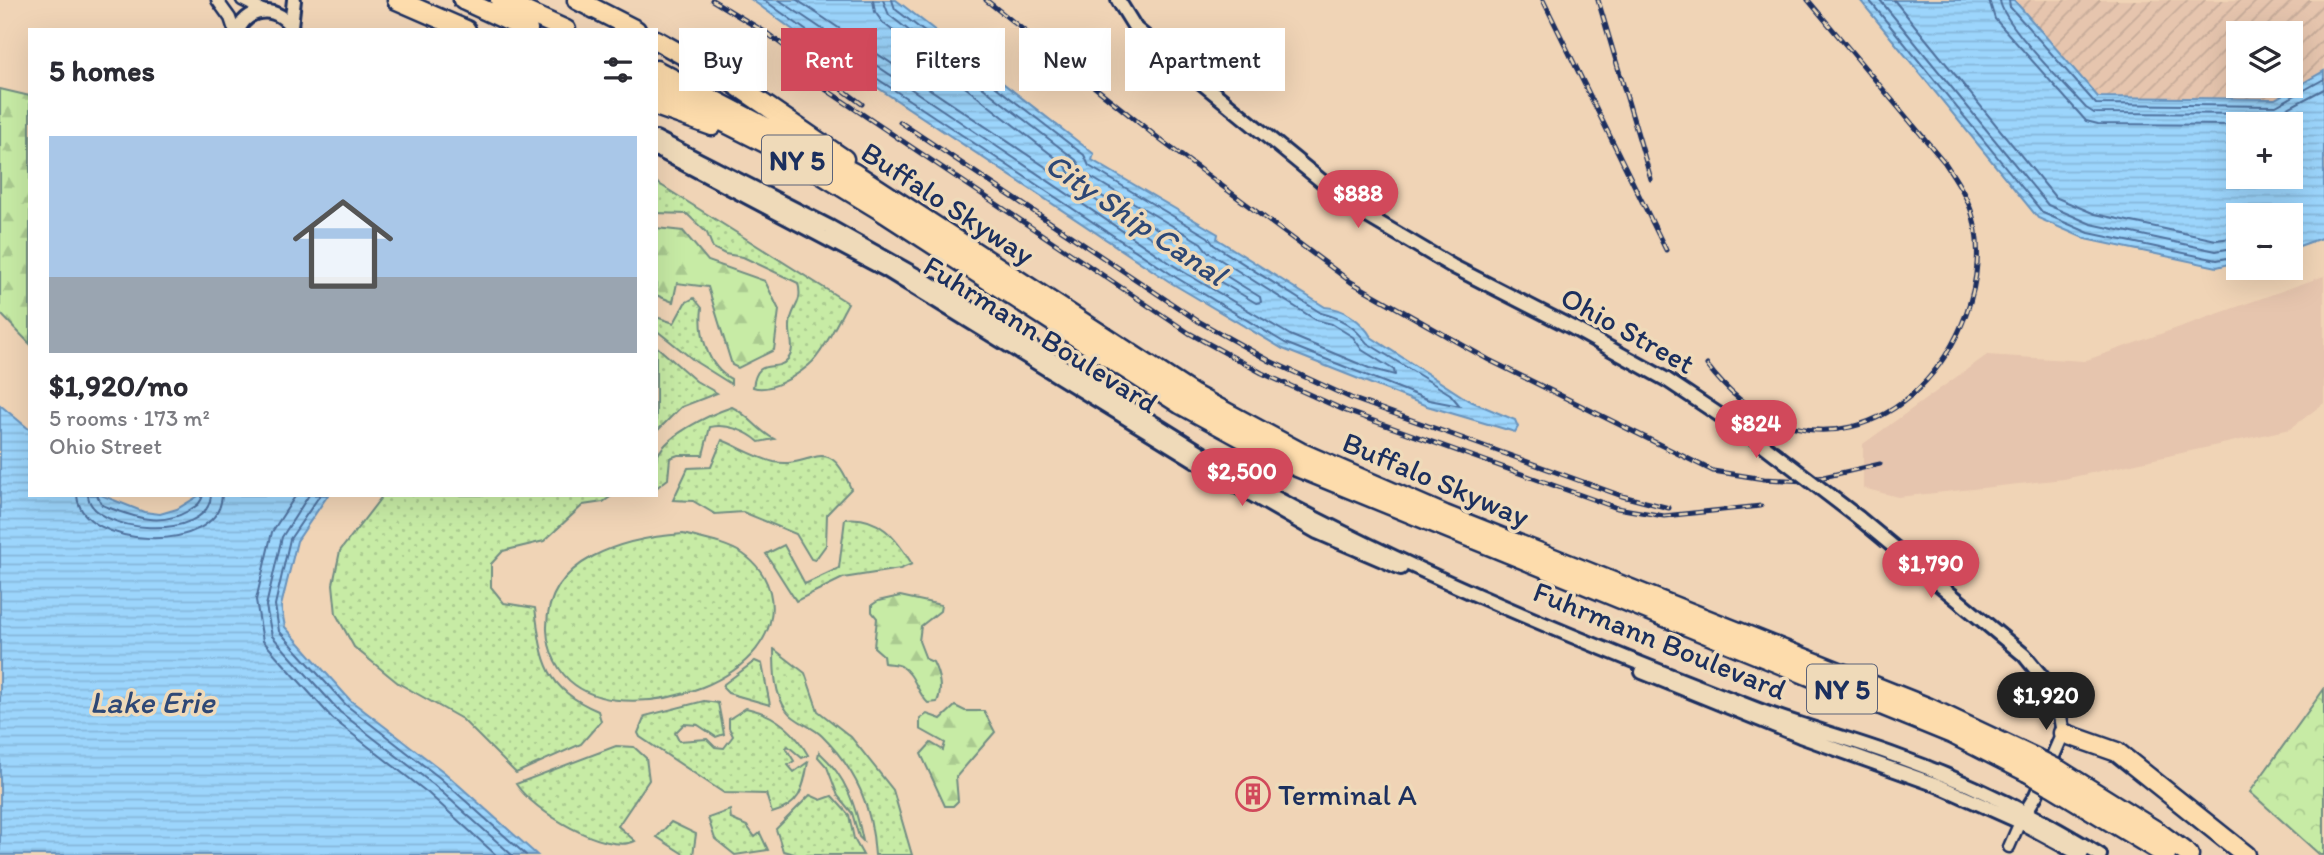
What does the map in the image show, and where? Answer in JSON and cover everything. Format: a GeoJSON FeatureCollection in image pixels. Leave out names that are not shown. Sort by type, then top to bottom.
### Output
{"type":"FeatureCollection","features":[{"type":"Feature","properties":{"kind":"highway"},"geometry":{"type":"LineString","coordinates":[[397,0],[461,28]]}},
{"type":"Feature","properties":{"kind":"highway"},"geometry":{"type":"LineString","coordinates":[[463,0],[524,28]]}},
{"type":"Feature","properties":{"kind":"highway"},"geometry":{"type":"LineString","coordinates":[[500,0],[562,28]]}},
{"type":"Feature","properties":{"kind":"highway"},"geometry":{"type":"LineString","coordinates":[[576,0],[632,28]]}},
{"type":"Feature","properties":{"kind":"highway"},"geometry":{"type":"LineString","coordinates":[[658,41],[781,114],[842,156],[854,173]]}},
{"type":"Feature","properties":{"kind":"highway","name":"Buffalo Skyway"},"geometry":{"type":"LineString","coordinates":[[658,71],[854,173],[943,241],[1181,404],[1292,465],[1527,563],[2031,765]]}},
{"type":"Feature","properties":{"kind":"highway","name":"Buffalo Skyway"},"geometry":{"type":"LineString","coordinates":[[658,89],[793,157],[943,241],[1194,395],[1300,452],[1547,556],[1672,603],[1927,707],[2054,778],[2158,831],[2189,855]]}},
{"type":"Feature","properties":{"kind":"highway"},"geometry":{"type":"LineString","coordinates":[[658,107],[793,157]]}},
{"type":"Feature","properties":{"kind":"highway"},"geometry":{"type":"LineString","coordinates":[[2063,733],[2117,751],[2246,855]]}},
{"type":"Feature","properties":{"kind":"highway","name":"Buffalo Skyway"},"geometry":{"type":"LineString","coordinates":[[2054,778],[2166,855]]}},
{"type":"Feature","properties":{"kind":"street"},"geometry":{"type":"LineString","coordinates":[[217,0],[235,28]]}},
{"type":"Feature","properties":{"kind":"street"},"geometry":{"type":"LineString","coordinates":[[242,0],[279,14],[292,28]]}},
{"type":"Feature","properties":{"kind":"street"},"geometry":{"type":"LineString","coordinates":[[238,28],[247,17],[267,11],[286,0]]}},
{"type":"Feature","properties":{"kind":"street"},"geometry":{"type":"LineString","coordinates":[[292,28],[294,0]]}},
{"type":"Feature","properties":{"kind":"street","name":"Ohio Street"},"geometry":{"type":"LineString","coordinates":[[1118,0],[1136,29],[1357,210],[1452,266],[1667,380],[1757,440],[1859,518],[2024,655],[2056,694],[2063,733]]}},
{"type":"Feature","properties":{"kind":"street","name":"Fuhrmann Boulevard"},"geometry":{"type":"LineString","coordinates":[[658,139],[888,265],[1240,488],[1317,532],[1429,576],[1677,688],[1802,730],[1881,763],[2023,816],[2100,855]]}},
{"type":"Feature","properties":{"kind":"street","name":"Fuhrmann Boulevard"},"geometry":{"type":"LineString","coordinates":[[658,150],[888,265]]}},
{"type":"Feature","properties":{"kind":"street"},"geometry":{"type":"LineString","coordinates":[[2009,847],[2063,733]]}},
{"type":"Feature","properties":{"kind":"street","name":"Fuhrmann Boulevard"},"geometry":{"type":"LineString","coordinates":[[2023,816],[2081,855]]}},
{"type":"Feature","properties":{"kind":"shaded area"},"geometry":{"type":"Polygon","coordinates":[[[2014,0],[2324,0],[2324,71],[2303,83],[2303,21],[2226,21],[2226,98],[2275,99],[2098,97],[2014,0]]]}},
{"type":"Feature","properties":{"kind":"shaded area"},"geometry":{"type":"Polygon","coordinates":[[[2324,276],[2324,403],[2290,429],[2064,479],[1898,497],[1863,488],[1863,444],[1987,355],[2084,361],[2324,276]]]}},
{"type":"Feature","properties":{"kind":"green space"},"geometry":{"type":"Polygon","coordinates":[[[0,89],[28,96],[28,342],[0,313],[0,89]]]}},
{"type":"Feature","properties":{"kind":"green space"},"geometry":{"type":"Polygon","coordinates":[[[658,183],[848,303],[825,345],[809,365],[775,386],[753,387],[759,371],[783,363],[790,355],[791,320],[799,296],[798,283],[743,257],[725,254],[713,248],[707,233],[687,214],[658,213],[658,183]]]}},
{"type":"Feature","properties":{"kind":"green space"},"geometry":{"type":"Polygon","coordinates":[[[658,228],[683,231],[708,261],[765,281],[779,310],[774,350],[738,368],[732,365],[708,287],[677,283],[673,302],[658,296],[658,228]]]}},
{"type":"Feature","properties":{"kind":"green space"},"geometry":{"type":"Polygon","coordinates":[[[694,298],[702,308],[706,348],[716,366],[731,379],[731,384],[696,362],[658,332],[658,318],[674,323],[685,303],[694,298]]]}},
{"type":"Feature","properties":{"kind":"green space"},"geometry":{"type":"Polygon","coordinates":[[[658,348],[696,381],[717,393],[681,407],[658,430],[658,348]]]}},
{"type":"Feature","properties":{"kind":"green space"},"geometry":{"type":"Polygon","coordinates":[[[732,407],[774,439],[759,442],[736,429],[710,427],[703,455],[678,455],[670,458],[668,479],[658,486],[660,451],[677,435],[732,407]]]}},
{"type":"Feature","properties":{"kind":"green space"},"geometry":{"type":"Polygon","coordinates":[[[722,440],[774,462],[787,463],[818,456],[827,457],[835,461],[843,471],[851,489],[827,514],[826,545],[815,560],[811,559],[796,534],[743,512],[715,514],[693,501],[673,500],[688,468],[711,467],[722,440]]]}},
{"type":"Feature","properties":{"kind":"green space"},"geometry":{"type":"Polygon","coordinates":[[[381,497],[610,497],[603,502],[583,505],[544,541],[503,551],[491,564],[491,587],[504,603],[535,608],[544,658],[557,683],[580,702],[598,711],[601,721],[581,744],[516,773],[462,719],[398,683],[354,647],[336,614],[333,584],[340,551],[381,497]]]}},
{"type":"Feature","properties":{"kind":"green space"},"geometry":{"type":"Polygon","coordinates":[[[845,519],[868,521],[885,530],[900,545],[912,564],[900,569],[843,578],[796,601],[766,554],[784,545],[805,584],[839,568],[845,519]]]}},
{"type":"Feature","properties":{"kind":"green space"},"geometry":{"type":"Polygon","coordinates":[[[683,534],[736,550],[752,562],[763,576],[770,592],[770,623],[756,649],[732,671],[702,687],[667,697],[633,701],[601,697],[575,685],[559,668],[548,638],[550,605],[559,585],[574,569],[593,556],[614,547],[661,536],[683,534]]]}},
{"type":"Feature","properties":{"kind":"green space"},"geometry":{"type":"Polygon","coordinates":[[[900,596],[941,605],[940,611],[921,626],[919,641],[926,659],[933,662],[940,682],[937,702],[928,703],[906,669],[884,663],[883,655],[874,647],[877,618],[872,612],[872,605],[900,596]]]}},
{"type":"Feature","properties":{"kind":"green space"},"geometry":{"type":"Polygon","coordinates":[[[774,649],[805,673],[818,711],[851,737],[893,790],[912,855],[875,855],[866,805],[845,762],[822,736],[794,718],[779,697],[774,649]]]}},
{"type":"Feature","properties":{"kind":"green space"},"geometry":{"type":"Polygon","coordinates":[[[755,661],[762,664],[770,705],[728,693],[723,688],[724,684],[755,661]]]}},
{"type":"Feature","properties":{"kind":"green space"},"geometry":{"type":"Polygon","coordinates":[[[2324,689],[2324,855],[2320,855],[2250,792],[2324,689]]]}},
{"type":"Feature","properties":{"kind":"green space"},"geometry":{"type":"Polygon","coordinates":[[[704,701],[718,703],[724,734],[716,737],[698,725],[684,724],[675,733],[679,741],[707,739],[715,747],[724,748],[733,736],[729,719],[746,708],[766,714],[783,724],[808,755],[802,758],[788,746],[786,748],[794,761],[788,765],[794,772],[808,762],[802,788],[795,800],[782,810],[772,813],[766,794],[724,793],[640,737],[638,733],[645,716],[704,701]]]}},
{"type":"Feature","properties":{"kind":"green space"},"geometry":{"type":"Polygon","coordinates":[[[955,706],[965,711],[984,711],[995,732],[956,777],[958,801],[953,806],[945,806],[921,754],[931,743],[943,750],[945,743],[920,729],[920,719],[927,714],[941,719],[955,706]]]}},
{"type":"Feature","properties":{"kind":"green space"},"geometry":{"type":"Polygon","coordinates":[[[616,746],[634,747],[646,758],[649,780],[618,826],[635,841],[622,844],[607,842],[571,828],[538,806],[516,784],[616,746]]]}},
{"type":"Feature","properties":{"kind":"green space"},"geometry":{"type":"Polygon","coordinates":[[[819,752],[843,781],[857,816],[863,841],[859,837],[852,813],[838,796],[827,767],[818,757],[819,752]]]}},
{"type":"Feature","properties":{"kind":"green space"},"geometry":{"type":"Polygon","coordinates":[[[810,795],[821,800],[832,796],[849,815],[854,839],[863,855],[798,855],[783,851],[776,829],[810,795]]]}},
{"type":"Feature","properties":{"kind":"green space"},"geometry":{"type":"Polygon","coordinates":[[[730,810],[731,819],[747,826],[755,837],[760,833],[768,850],[735,855],[715,839],[708,818],[730,810]]]}},
{"type":"Feature","properties":{"kind":"green space"},"geometry":{"type":"Polygon","coordinates":[[[671,822],[696,834],[693,855],[685,855],[657,837],[671,822]]]}},
{"type":"Feature","properties":{"kind":"water","name":"City Ship Canal"},"geometry":{"type":"Polygon","coordinates":[[[752,0],[896,0],[932,28],[891,28],[891,91],[1005,91],[1005,85],[1094,154],[1092,160],[1218,234],[1217,239],[1325,307],[1351,316],[1371,337],[1468,400],[1515,420],[1518,427],[1515,432],[1427,406],[1283,349],[1173,284],[877,87],[877,28],[790,28],[752,0]]]}},
{"type":"Feature","properties":{"kind":"water"},"geometry":{"type":"Polygon","coordinates":[[[1860,0],[2014,0],[2098,97],[2303,98],[2303,83],[2324,71],[2324,237],[2303,245],[2303,203],[2226,203],[2226,265],[2217,267],[2086,239],[2038,218],[1860,0]]]}},
{"type":"Feature","properties":{"kind":"water","name":"Lake Erie"},"geometry":{"type":"Polygon","coordinates":[[[0,405],[28,428],[28,497],[106,497],[144,512],[160,514],[177,509],[197,497],[327,497],[297,541],[281,606],[285,627],[350,700],[444,772],[537,855],[0,855],[0,405]]]}},
{"type":"Feature","properties":{"kind":"railway"},"geometry":{"type":"LineString","coordinates":[[712,0],[768,34],[862,104]]}},
{"type":"Feature","properties":{"kind":"railway"},"geometry":{"type":"LineString","coordinates":[[986,0],[1163,142],[1351,282],[1489,360],[1713,471],[1764,479],[1806,481],[1880,464]]}},
{"type":"Feature","properties":{"kind":"railway"},"geometry":{"type":"LineString","coordinates":[[1543,0],[1666,250]]}},
{"type":"Feature","properties":{"kind":"railway"},"geometry":{"type":"LineString","coordinates":[[1598,0],[1651,179]]}},
{"type":"Feature","properties":{"kind":"railway"},"geometry":{"type":"LineString","coordinates":[[1707,365],[1740,400],[1777,421],[1814,430],[1851,427],[1886,413],[1918,389],[1945,356],[1970,302],[1976,276],[1977,236],[1971,210],[1963,192],[1945,163],[1808,0]]}},
{"type":"Feature","properties":{"kind":"railway"},"geometry":{"type":"LineString","coordinates":[[828,91],[1189,333],[1262,373],[1346,411],[1617,508],[1664,516],[1761,506]]}},
{"type":"Feature","properties":{"kind":"railway"},"geometry":{"type":"LineString","coordinates":[[900,122],[1198,321],[1270,361],[1351,398],[1622,496],[1669,508]]}},
{"type":"Feature","properties":{"kind":"place","name":"Terminal A"},"geometry":{"type":"Point","coordinates":[1253,794]}}]}
